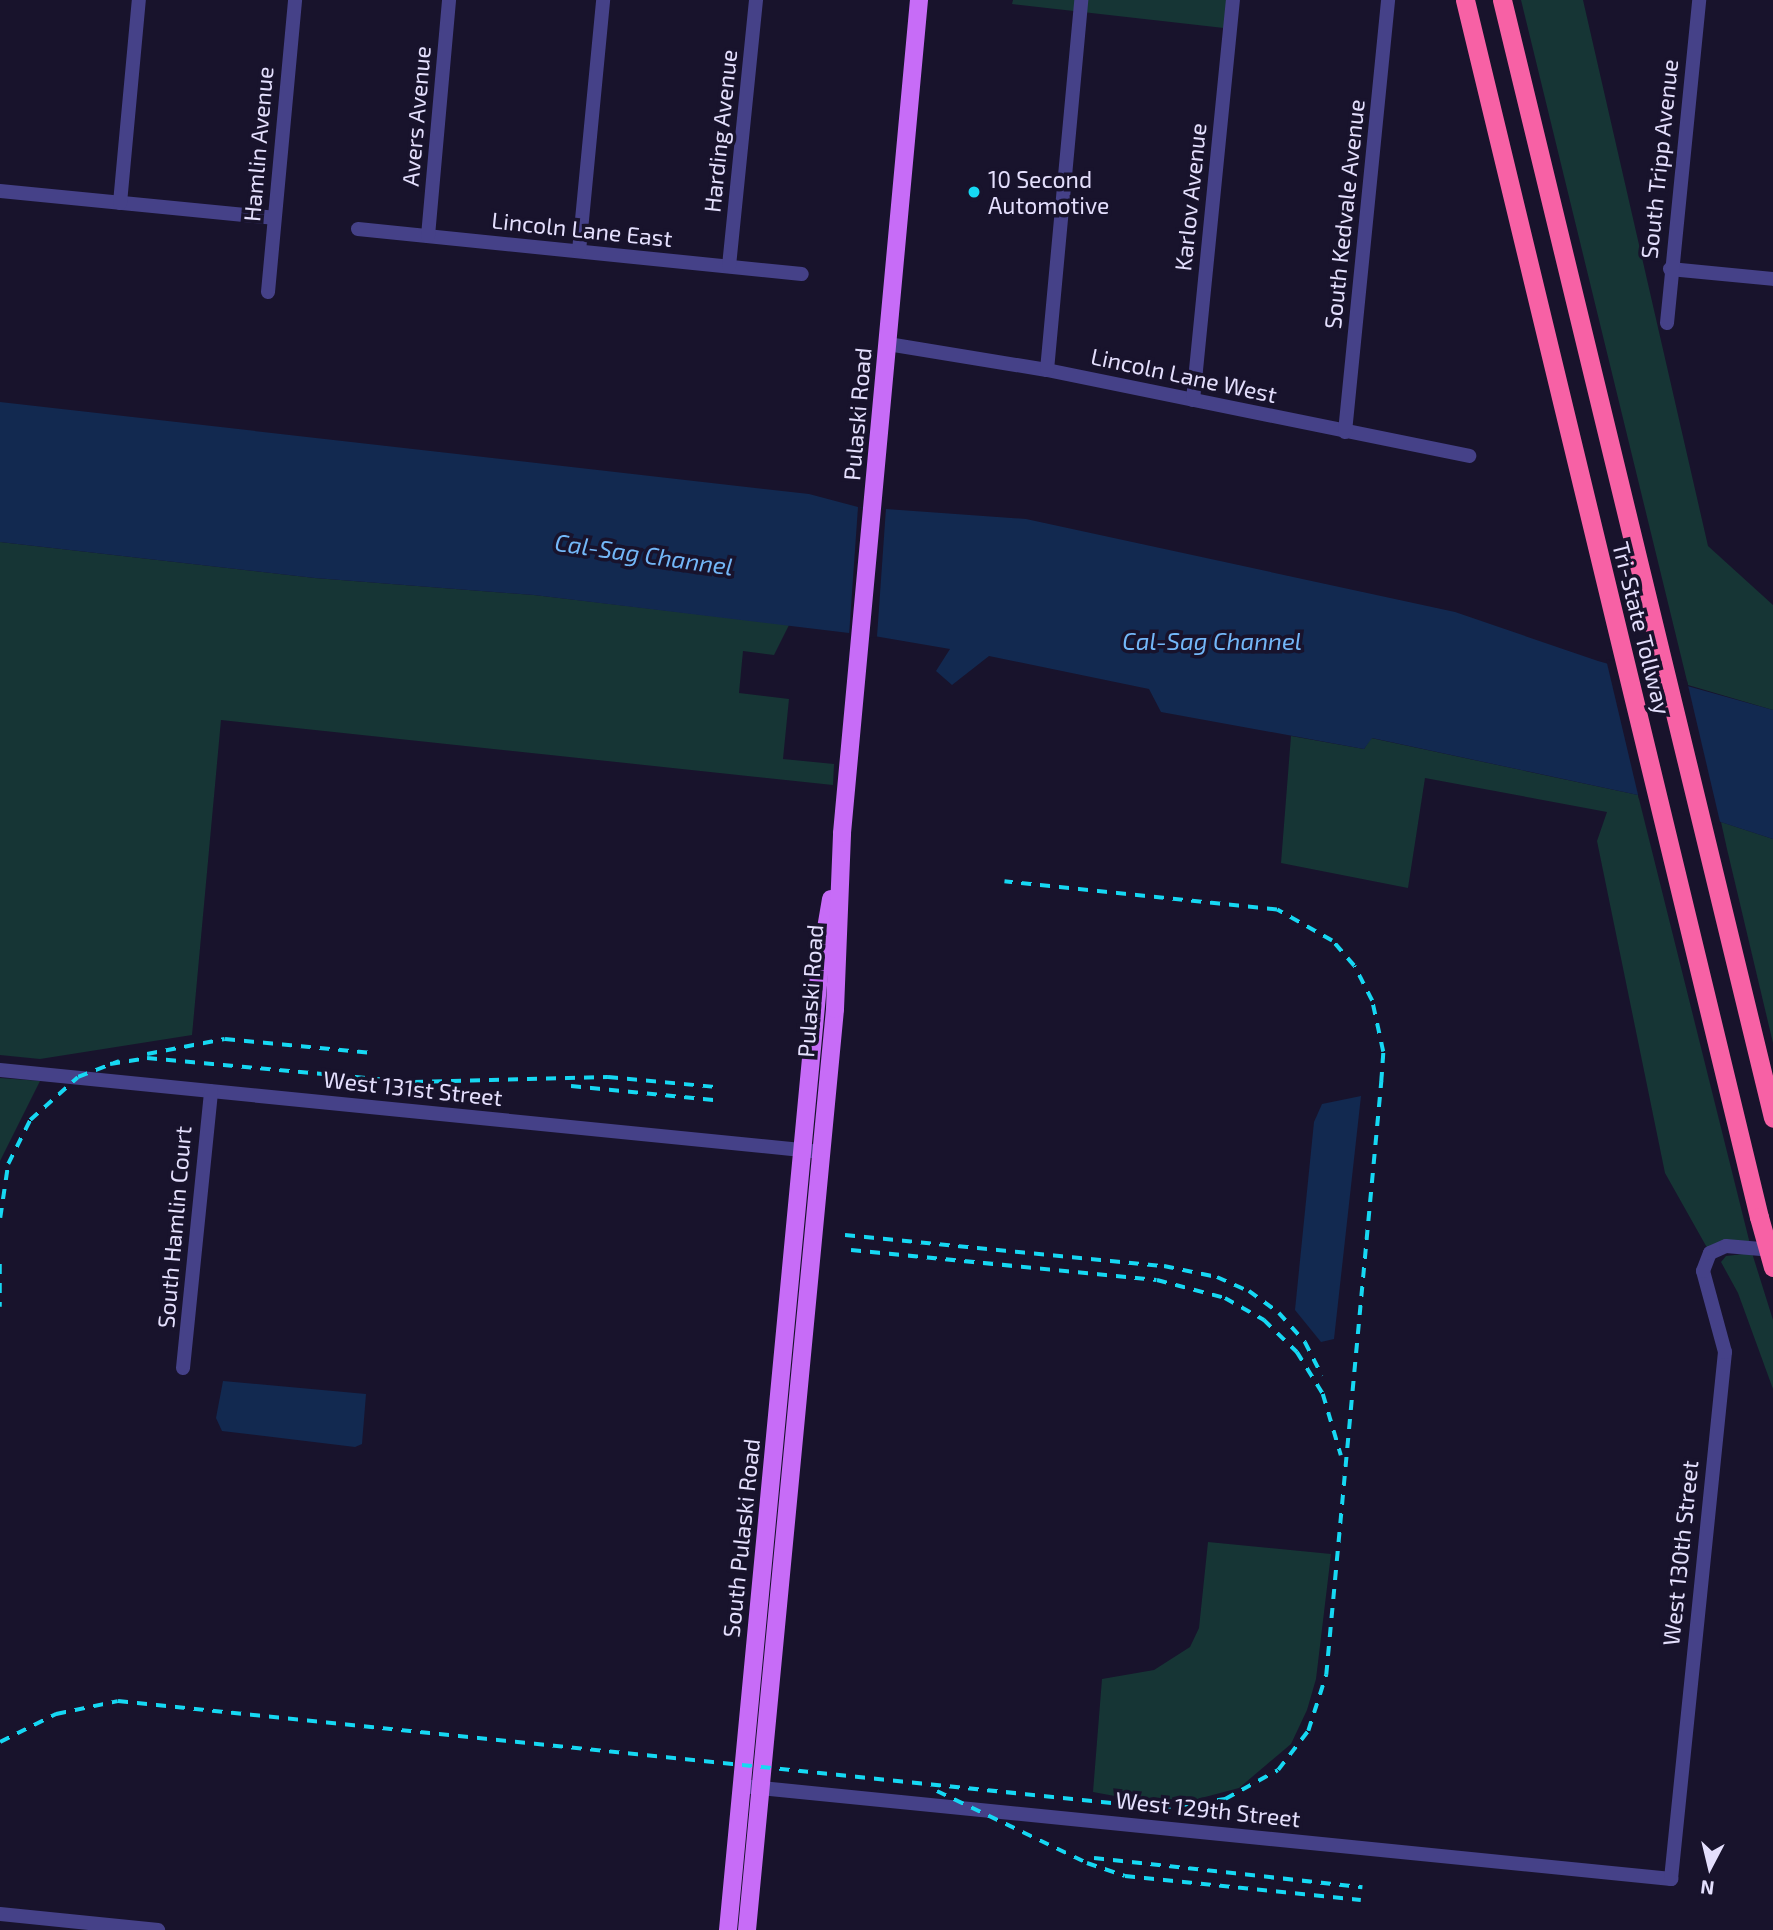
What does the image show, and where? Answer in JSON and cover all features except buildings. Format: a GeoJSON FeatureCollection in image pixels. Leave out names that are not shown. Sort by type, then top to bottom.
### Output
{"type":"FeatureCollection","features":[{"type":"Feature","properties":{"kind":"highway","name":"Tri-State Tollway"},"geometry":{"type":"LineString","coordinates":[[1465,0],[1773,1267]]}},
{"type":"Feature","properties":{"kind":"highway","name":"Tri-State Tollway"},"geometry":{"type":"LineString","coordinates":[[1502,1],[1773,1118]]}},
{"type":"Feature","properties":{"kind":"main road","name":"Pulaski Road"},"geometry":{"type":"LineString","coordinates":[[821,1152],[837,981],[842,833],[919,0]]}},
{"type":"Feature","properties":{"kind":"main road","name":"Pulaski Road"},"geometry":{"type":"LineString","coordinates":[[803,1150],[820,964],[842,833]]}},
{"type":"Feature","properties":{"kind":"main road","name":"South Pulaski Road"},"geometry":{"type":"LineString","coordinates":[[728,1930],[803,1150]]}},
{"type":"Feature","properties":{"kind":"main road","name":"South Pulaski Road"},"geometry":{"type":"LineString","coordinates":[[747,1930],[821,1152]]}},
{"type":"Feature","properties":{"kind":"street"},"geometry":{"type":"LineString","coordinates":[[120,203],[139,0]]}},
{"type":"Feature","properties":{"kind":"street","name":"Hamlin Avenue"},"geometry":{"type":"LineString","coordinates":[[268,292],[295,0]]}},
{"type":"Feature","properties":{"kind":"street","name":"Avers Avenue"},"geometry":{"type":"LineString","coordinates":[[428,236],[449,0]]}},
{"type":"Feature","properties":{"kind":"street"},"geometry":{"type":"LineString","coordinates":[[579,251],[603,0]]}},
{"type":"Feature","properties":{"kind":"street","name":"Harding Avenue"},"geometry":{"type":"LineString","coordinates":[[729,266],[756,0]]}},
{"type":"Feature","properties":{"kind":"street"},"geometry":{"type":"LineString","coordinates":[[1047,370],[1082,0]]}},
{"type":"Feature","properties":{"kind":"street","name":"Karlov Avenue"},"geometry":{"type":"LineString","coordinates":[[1193,400],[1233,0]]}},
{"type":"Feature","properties":{"kind":"street","name":"South Kedvale Avenue"},"geometry":{"type":"LineString","coordinates":[[1345,432],[1388,0]]}},
{"type":"Feature","properties":{"kind":"street","name":"South Tripp Avenue"},"geometry":{"type":"LineString","coordinates":[[1667,323],[1670,269],[1699,0]]}},
{"type":"Feature","properties":{"kind":"street"},"geometry":{"type":"LineString","coordinates":[[0,191],[275,218]]}},
{"type":"Feature","properties":{"kind":"street","name":"Lincoln Lane East"},"geometry":{"type":"LineString","coordinates":[[358,229],[803,274]]}},
{"type":"Feature","properties":{"kind":"street"},"geometry":{"type":"LineString","coordinates":[[1670,269],[1773,279]]}},
{"type":"Feature","properties":{"kind":"street","name":"Lincoln Lane West"},"geometry":{"type":"LineString","coordinates":[[888,344],[1047,370],[1469,456]]}},
{"type":"Feature","properties":{"kind":"street","name":"West 131st Street"},"geometry":{"type":"LineString","coordinates":[[0,1070],[821,1152]]}},
{"type":"Feature","properties":{"kind":"street","name":"South Hamlin Court"},"geometry":{"type":"LineString","coordinates":[[183,1368],[211,1091]]}},
{"type":"Feature","properties":{"kind":"street","name":"West 130th Street"},"geometry":{"type":"LineString","coordinates":[[1671,1879],[1725,1352],[1703,1271],[1710,1253],[1726,1247],[1773,1250]]}},
{"type":"Feature","properties":{"kind":"street","name":"West 129th Street"},"geometry":{"type":"LineString","coordinates":[[740,1786],[1671,1879]]}},
{"type":"Feature","properties":{"kind":"street"},"geometry":{"type":"LineString","coordinates":[[0,1914],[158,1930]]}},
{"type":"Feature","properties":{"kind":"green space"},"geometry":{"type":"Polygon","coordinates":[[[1013,0],[1228,0],[1224,28],[1012,4],[1013,0]]]}},
{"type":"Feature","properties":{"kind":"green space"},"geometry":{"type":"Polygon","coordinates":[[[1521,0],[1583,0],[1708,546],[1773,605],[1773,710],[1688,685],[1521,0]]]}},
{"type":"Feature","properties":{"kind":"green space"},"geometry":{"type":"Polygon","coordinates":[[[0,542],[315,578],[534,595],[789,625],[774,655],[743,651],[739,693],[789,699],[783,759],[834,764],[833,785],[221,720],[192,1035],[40,1059],[0,1055],[0,542]]]}},
{"type":"Feature","properties":{"kind":"green space"},"geometry":{"type":"Polygon","coordinates":[[[1291,736],[1364,749],[1371,738],[1638,795],[1751,1248],[1710,1253],[1665,1173],[1597,841],[1607,812],[1425,778],[1408,888],[1281,863],[1291,736]]]}},
{"type":"Feature","properties":{"kind":"green space"},"geometry":{"type":"Polygon","coordinates":[[[1721,822],[1773,839],[1773,1043],[1727,849],[1721,822]]]}},
{"type":"Feature","properties":{"kind":"green space"},"geometry":{"type":"Polygon","coordinates":[[[0,1078],[40,1081],[0,1161],[0,1078]]]}},
{"type":"Feature","properties":{"kind":"green space"},"geometry":{"type":"Polygon","coordinates":[[[1752,1253],[1773,1320],[1773,1389],[1738,1293],[1721,1262],[1726,1256],[1752,1253]]]}},
{"type":"Feature","properties":{"kind":"green space"},"geometry":{"type":"Polygon","coordinates":[[[1208,1542],[1331,1554],[1316,1679],[1307,1710],[1291,1744],[1239,1788],[1186,1802],[1153,1803],[1093,1792],[1102,1679],[1154,1670],[1190,1647],[1199,1628],[1208,1542]]]}},
{"type":"Feature","properties":{"kind":"water","name":"Cal-Sag Channel"},"geometry":{"type":"Polygon","coordinates":[[[0,402],[809,494],[858,507],[1026,519],[1455,612],[1598,661],[1773,710],[1773,839],[1638,795],[1372,738],[1364,749],[1161,712],[1149,689],[989,656],[952,685],[936,671],[950,649],[874,636],[534,595],[315,578],[0,542],[0,402]]]}},
{"type":"Feature","properties":{"kind":"water"},"geometry":{"type":"Polygon","coordinates":[[[1361,1096],[1334,1339],[1321,1342],[1295,1310],[1314,1122],[1322,1104],[1361,1096]]]}},
{"type":"Feature","properties":{"kind":"water"},"geometry":{"type":"Polygon","coordinates":[[[223,1381],[366,1394],[362,1444],[355,1447],[222,1431],[216,1418],[223,1381]]]}},
{"type":"Feature","properties":{"kind":"pier"},"geometry":{"type":"Polygon","coordinates":[[[858,507],[886,509],[877,638],[849,636],[858,507]]]}},
{"type":"Feature","properties":{"kind":"pier"},"geometry":{"type":"Polygon","coordinates":[[[1606,659],[1687,681],[1721,826],[1639,799],[1606,659]]]}},
{"type":"Feature","properties":{"kind":"railway"},"geometry":{"type":"LineString","coordinates":[[0,1742],[56,1714],[118,1701],[1161,1808],[1225,1799],[1278,1770],[1308,1731],[1326,1675],[1381,1082],[1383,1052],[1372,1001],[1354,966],[1332,941],[1277,910],[1004,882]]}},
{"type":"Feature","properties":{"kind":"railway"},"geometry":{"type":"LineString","coordinates":[[147,1054],[225,1039],[372,1053]]}},
{"type":"Feature","properties":{"kind":"railway"},"geometry":{"type":"LineString","coordinates":[[110,1064],[147,1058],[413,1082],[608,1077],[715,1087]]}},
{"type":"Feature","properties":{"kind":"railway"},"geometry":{"type":"LineString","coordinates":[[0,1218],[8,1164],[30,1120],[78,1077],[119,1061]]}},
{"type":"Feature","properties":{"kind":"railway"},"geometry":{"type":"LineString","coordinates":[[571,1086],[713,1100]]}},
{"type":"Feature","properties":{"kind":"railway"},"geometry":{"type":"LineString","coordinates":[[845,1235],[1164,1266],[1217,1277],[1249,1291],[1279,1313],[1305,1342],[1322,1376]]}},
{"type":"Feature","properties":{"kind":"railway"},"geometry":{"type":"LineString","coordinates":[[851,1250],[1157,1280],[1225,1298],[1264,1320],[1297,1352],[1323,1394],[1341,1455]]}},
{"type":"Feature","properties":{"kind":"railway"},"geometry":{"type":"LineString","coordinates":[[0,1264],[0,1307]]}},
{"type":"Feature","properties":{"kind":"railway"},"geometry":{"type":"LineString","coordinates":[[937,1791],[1087,1863],[1125,1876],[1361,1900]]}},
{"type":"Feature","properties":{"kind":"railway"},"geometry":{"type":"LineString","coordinates":[[1094,1858],[1362,1887]]}},
{"type":"Feature","properties":{"kind":"place","name":"10 Second Automotive"},"geometry":{"type":"Point","coordinates":[974,192]}}]}
